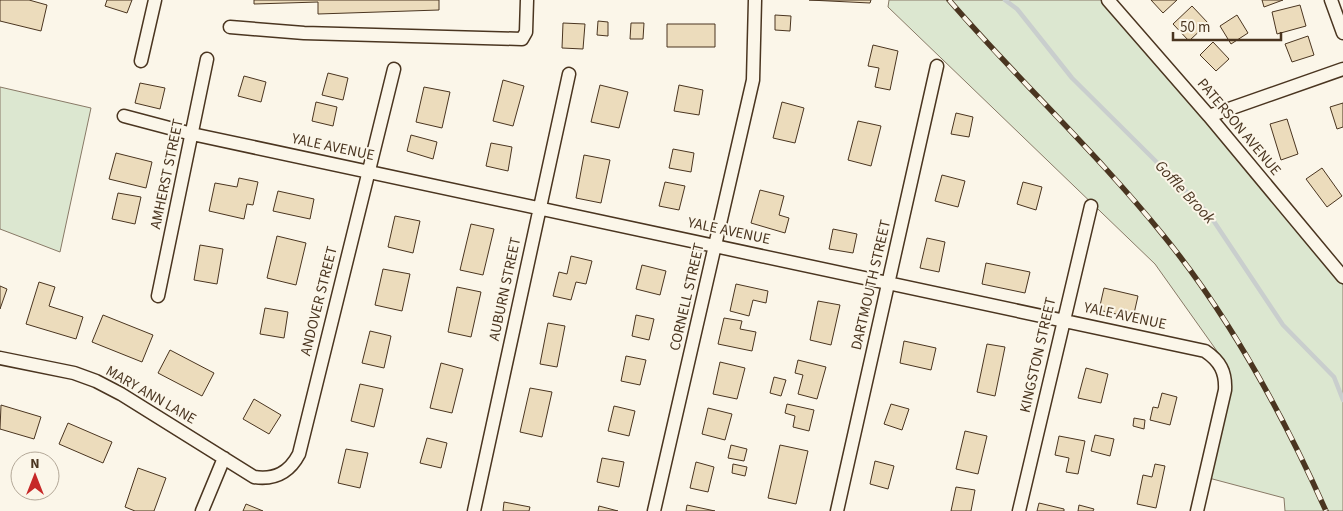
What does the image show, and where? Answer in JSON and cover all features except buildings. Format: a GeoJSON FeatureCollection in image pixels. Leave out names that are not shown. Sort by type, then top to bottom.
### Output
{"type":"FeatureCollection","features":[{"type":"Feature","properties":{"kind":"street"},"geometry":{"type":"LineString","coordinates":[[141,61],[154,0]]}},
{"type":"Feature","properties":{"kind":"street"},"geometry":{"type":"LineString","coordinates":[[230,27],[304,33],[522,40],[526,32],[527,0]]}},
{"type":"Feature","properties":{"kind":"street","name":"CORNELL STREET"},"geometry":{"type":"LineString","coordinates":[[654,511],[753,80],[755,0]]}},
{"type":"Feature","properties":{"kind":"street","name":"PATERSON AVENUE"},"geometry":{"type":"LineString","coordinates":[[1108,0],[1209,116],[1343,277]]}},
{"type":"Feature","properties":{"kind":"street"},"geometry":{"type":"LineString","coordinates":[[1331,0],[1343,33]]}},
{"type":"Feature","properties":{"kind":"street","name":"AMHERST STREET"},"geometry":{"type":"LineString","coordinates":[[158,296],[207,59]]}},
{"type":"Feature","properties":{"kind":"street","name":"DARTMOUTH STREET"},"geometry":{"type":"LineString","coordinates":[[837,511],[937,66]]}},
{"type":"Feature","properties":{"kind":"street","name":"ANDOVER STREET"},"geometry":{"type":"LineString","coordinates":[[224,458],[254,477],[264,478],[285,472],[299,454],[394,69]]}},
{"type":"Feature","properties":{"kind":"street"},"geometry":{"type":"LineString","coordinates":[[1209,116],[1343,69]]}},
{"type":"Feature","properties":{"kind":"street","name":"AUBURN STREET"},"geometry":{"type":"LineString","coordinates":[[474,511],[569,74]]}},
{"type":"Feature","properties":{"kind":"street","name":"YALE AVENUE"},"geometry":{"type":"LineString","coordinates":[[124,116],[192,134],[1196,348],[1215,357],[1222,367],[1226,379],[1197,511]]}},
{"type":"Feature","properties":{"kind":"street","name":"KINGSTON STREET"},"geometry":{"type":"LineString","coordinates":[[1019,511],[1091,206]]}},
{"type":"Feature","properties":{"kind":"street","name":"MARY ANN LANE"},"geometry":{"type":"LineString","coordinates":[[0,358],[74,374],[96,381],[121,394],[224,458]]}},
{"type":"Feature","properties":{"kind":"street"},"geometry":{"type":"LineString","coordinates":[[202,511],[224,458]]}},
{"type":"Feature","properties":{"kind":"green space"},"geometry":{"type":"Polygon","coordinates":[[[889,0],[1104,0],[1343,285],[1343,511],[1285,511],[1284,498],[1205,477],[1229,368],[1155,264],[888,7],[889,0]]]}},
{"type":"Feature","properties":{"kind":"green space"},"geometry":{"type":"Polygon","coordinates":[[[0,87],[91,108],[60,252],[0,229],[0,87]]]}},
{"type":"Feature","properties":{"kind":"waterway","name":"Goffle Brook"},"geometry":{"type":"LineString","coordinates":[[1005,0],[1017,9],[1072,78],[1209,214],[1283,325],[1334,377],[1343,400]]}},
{"type":"Feature","properties":{"kind":"railway"},"geometry":{"type":"LineString","coordinates":[[949,0],[1137,204],[1187,266],[1211,299],[1254,368],[1292,439],[1326,511]]}}]}
